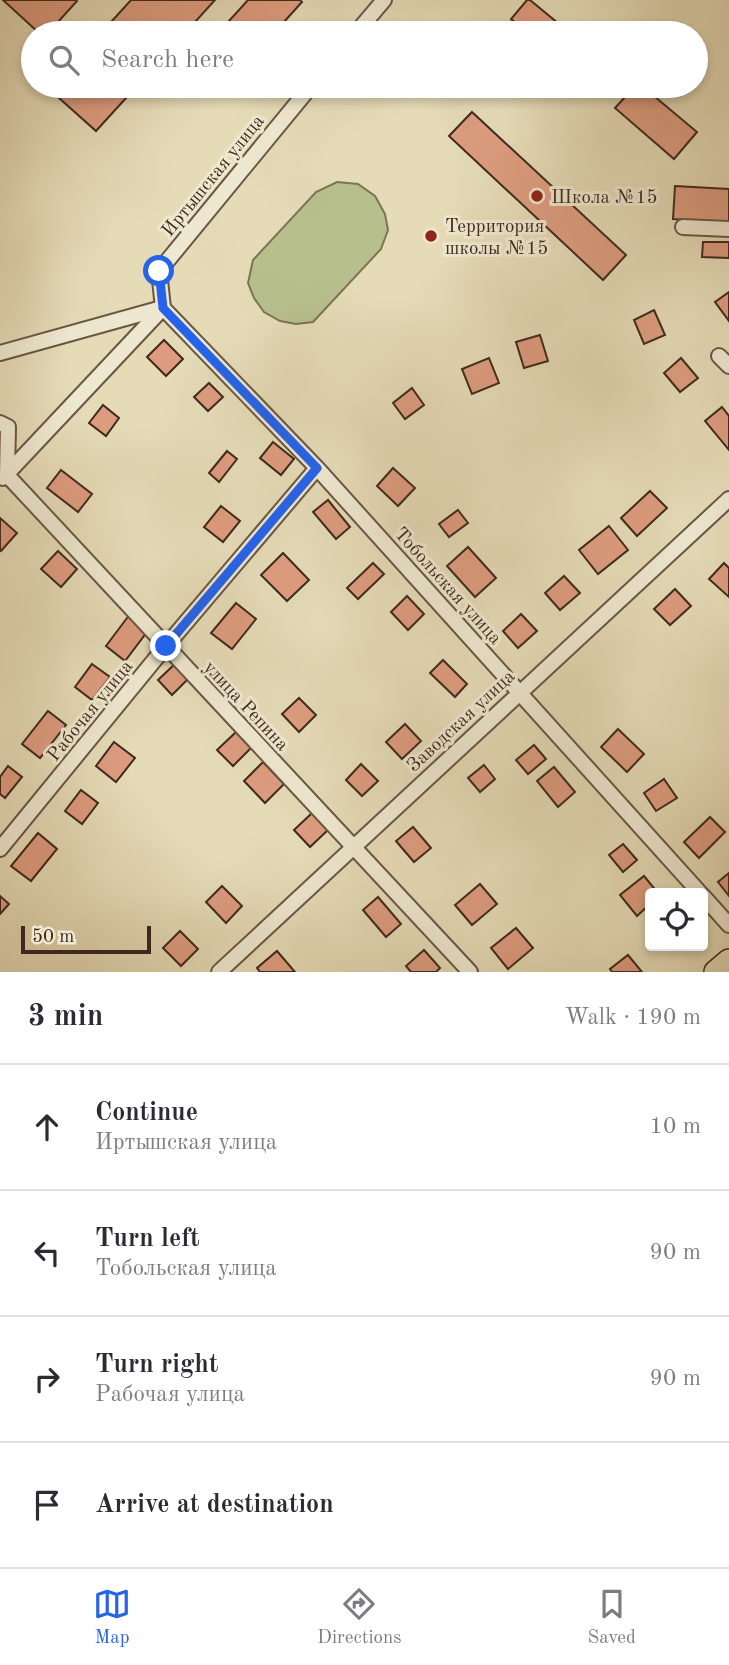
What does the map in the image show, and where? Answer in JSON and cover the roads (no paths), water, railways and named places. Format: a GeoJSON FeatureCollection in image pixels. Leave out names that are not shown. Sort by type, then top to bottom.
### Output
{"type":"FeatureCollection","features":[{"type":"Feature","properties":{"kind":"main road"},"geometry":{"type":"LineString","coordinates":[[716,972],[729,961]]}},
{"type":"Feature","properties":{"kind":"street"},"geometry":{"type":"LineString","coordinates":[[366,21],[384,0]]}},
{"type":"Feature","properties":{"kind":"street","name":"Иртышская улица"},"geometry":{"type":"LineString","coordinates":[[163,308],[159,271],[302,98]]}},
{"type":"Feature","properties":{"kind":"street"},"geometry":{"type":"LineString","coordinates":[[683,227],[729,229]]}},
{"type":"Feature","properties":{"kind":"street"},"geometry":{"type":"LineString","coordinates":[[0,354],[163,308]]}},
{"type":"Feature","properties":{"kind":"street"},"geometry":{"type":"LineString","coordinates":[[3,479],[163,308]]}},
{"type":"Feature","properties":{"kind":"street","name":"Тобольская улица"},"geometry":{"type":"LineString","coordinates":[[163,308],[317,468],[696,888]]}},
{"type":"Feature","properties":{"kind":"street"},"geometry":{"type":"LineString","coordinates":[[0,423],[8,427],[3,479]]}},
{"type":"Feature","properties":{"kind":"street","name":"Рабочая улица"},"geometry":{"type":"LineString","coordinates":[[0,849],[166,646],[317,468]]}},
{"type":"Feature","properties":{"kind":"street","name":"улица Репина"},"geometry":{"type":"LineString","coordinates":[[3,479],[166,646],[470,972]]}},
{"type":"Feature","properties":{"kind":"street","name":"Заводская улица"},"geometry":{"type":"LineString","coordinates":[[219,972],[518,691],[729,499]]}},
{"type":"Feature","properties":{"kind":"street","name":"Тобольская улица"},"geometry":{"type":"LineString","coordinates":[[708,902],[729,925]]}},
{"type":"Feature","properties":{"kind":"place","name":"Школа №15"},"geometry":{"type":"Point","coordinates":[537,196]}},
{"type":"Feature","properties":{"kind":"place","name":"Территория школы №15"},"geometry":{"type":"Point","coordinates":[431,236]}}]}
